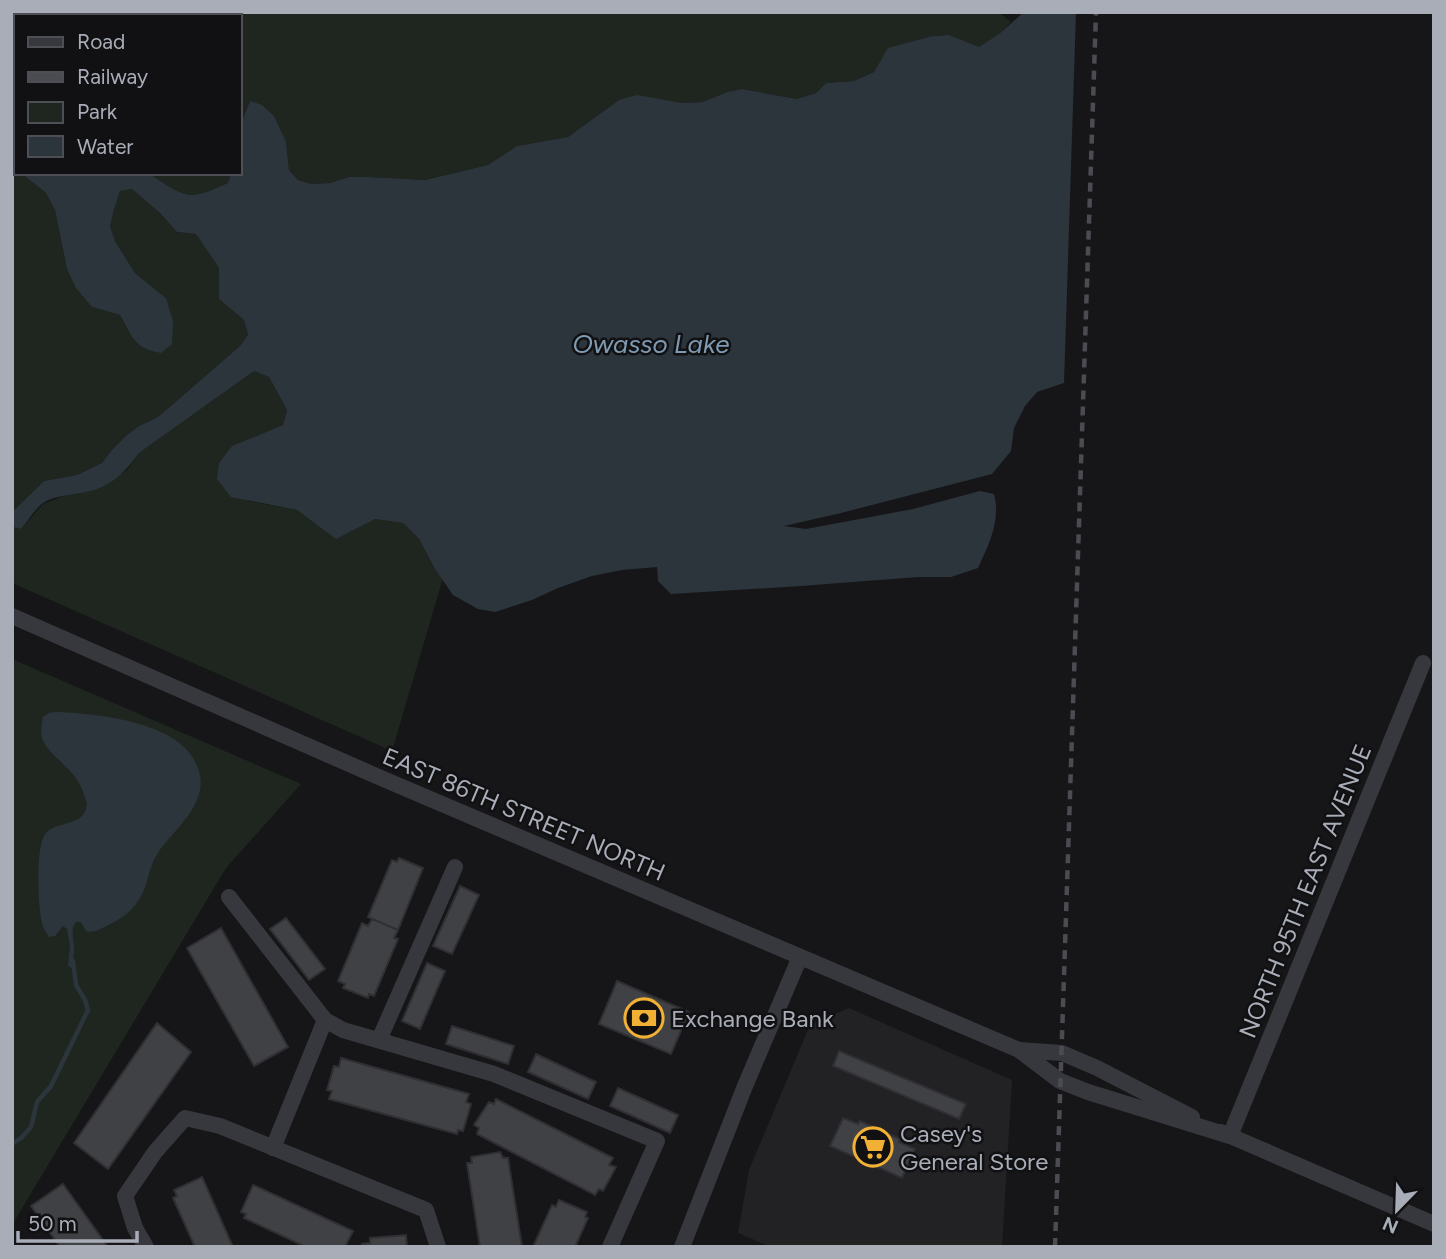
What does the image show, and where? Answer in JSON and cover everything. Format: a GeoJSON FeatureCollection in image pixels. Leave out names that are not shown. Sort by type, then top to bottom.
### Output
{"type":"FeatureCollection","features":[{"type":"Feature","properties":{"kind":"street","name":"EAST 86TH STREET NORTH"},"geometry":{"type":"LineString","coordinates":[[12,616],[382,778],[1019,1050],[1060,1082],[1230,1136]]}},
{"type":"Feature","properties":{"kind":"street","name":"NORTH 95TH EAST AVENUE"},"geometry":{"type":"LineString","coordinates":[[1230,1136],[1423,663]]}},
{"type":"Feature","properties":{"kind":"street"},"geometry":{"type":"LineString","coordinates":[[379,1040],[455,867]]}},
{"type":"Feature","properties":{"kind":"street"},"geometry":{"type":"LineString","coordinates":[[229,897],[325,1020],[344,1030],[494,1074],[657,1141],[610,1247]]}},
{"type":"Feature","properties":{"kind":"street"},"geometry":{"type":"LineString","coordinates":[[682,1247],[745,1086],[800,957]]}},
{"type":"Feature","properties":{"kind":"street"},"geometry":{"type":"LineString","coordinates":[[272,1148],[325,1020]]}},
{"type":"Feature","properties":{"kind":"street","name":"EAST 86TH STREET NORTH"},"geometry":{"type":"LineString","coordinates":[[1019,1050],[1062,1053],[1230,1136],[1434,1224]]}},
{"type":"Feature","properties":{"kind":"street"},"geometry":{"type":"LineString","coordinates":[[146,1247],[135,1228],[125,1196],[155,1152],[185,1118],[219,1126],[426,1210],[438,1247]]}},
{"type":"Feature","properties":{"kind":"shaded area"},"geometry":{"type":"Polygon","coordinates":[[[849,1008],[1012,1080],[1002,1247],[771,1247],[738,1233],[749,1170],[810,1025],[849,1008]]]}},
{"type":"Feature","properties":{"kind":"green space"},"geometry":{"type":"Polygon","coordinates":[[[35,12],[998,12],[1011,22],[979,48],[949,35],[933,36],[874,72],[854,81],[826,83],[816,93],[797,99],[742,89],[703,102],[619,100],[568,137],[517,146],[488,165],[425,180],[349,177],[330,183],[311,184],[298,180],[289,170],[286,142],[250,101],[242,121],[242,14],[35,12]]]}},
{"type":"Feature","properties":{"kind":"green space"},"geometry":{"type":"Polygon","coordinates":[[[12,166],[14,175],[24,175],[46,193],[55,210],[67,269],[92,307],[120,315],[139,345],[161,353],[166,298],[135,273],[115,241],[110,226],[120,191],[132,189],[177,232],[196,234],[219,268],[219,299],[244,320],[248,336],[158,417],[139,426],[111,451],[102,463],[77,475],[44,481],[12,512],[12,166]]]}},
{"type":"Feature","properties":{"kind":"green space"},"geometry":{"type":"Polygon","coordinates":[[[152,175],[230,175],[228,183],[205,193],[190,195],[152,175]]]}},
{"type":"Feature","properties":{"kind":"green space"},"geometry":{"type":"Polygon","coordinates":[[[254,371],[269,377],[287,410],[283,425],[232,446],[248,501],[297,510],[315,523],[375,519],[403,523],[419,539],[443,578],[392,751],[12,583],[12,527],[21,529],[43,504],[66,495],[89,491],[127,470],[139,453],[254,371]]]}},
{"type":"Feature","properties":{"kind":"green space"},"geometry":{"type":"Polygon","coordinates":[[[12,659],[301,784],[226,868],[12,1225],[12,659]]]}},
{"type":"Feature","properties":{"kind":"water"},"geometry":{"type":"Polygon","coordinates":[[[12,12],[35,12],[36,14],[14,14],[14,168],[12,12]]]}},
{"type":"Feature","properties":{"kind":"water","name":"Owasso Lake"},"geometry":{"type":"Polygon","coordinates":[[[1024,12],[1076,12],[1064,383],[1037,392],[1025,406],[1014,428],[1011,451],[992,474],[784,526],[806,529],[913,509],[980,491],[994,494],[995,523],[978,568],[951,577],[671,594],[658,581],[657,567],[592,576],[495,612],[478,609],[453,595],[419,539],[403,523],[375,519],[336,539],[297,510],[231,497],[217,479],[219,463],[232,446],[283,425],[287,410],[269,377],[254,371],[139,453],[123,472],[110,482],[95,490],[48,500],[37,508],[21,529],[12,527],[12,512],[44,481],[77,475],[102,463],[126,436],[158,417],[240,346],[248,335],[244,320],[219,299],[219,268],[196,234],[177,232],[132,189],[120,191],[110,226],[115,241],[135,273],[166,298],[173,321],[172,344],[161,353],[139,345],[120,315],[92,307],[76,288],[67,269],[55,210],[46,193],[24,175],[152,175],[185,194],[205,193],[228,183],[230,175],[242,175],[242,121],[250,101],[262,105],[274,116],[286,142],[289,170],[298,180],[311,184],[330,183],[349,177],[425,180],[488,165],[517,146],[568,137],[619,100],[637,95],[682,103],[703,102],[742,89],[797,99],[816,93],[826,83],[854,81],[874,72],[888,48],[933,36],[949,35],[979,47],[1024,12]]]}},
{"type":"Feature","properties":{"kind":"water"},"geometry":{"type":"Polygon","coordinates":[[[55,712],[110,717],[150,727],[168,735],[182,745],[193,758],[201,785],[198,797],[185,820],[157,854],[141,897],[132,909],[114,922],[94,931],[86,931],[81,922],[76,922],[72,968],[68,966],[70,946],[67,929],[63,926],[55,936],[49,937],[42,925],[39,904],[40,850],[46,833],[79,818],[84,814],[87,805],[76,778],[49,750],[42,738],[43,717],[55,712]]]}},
{"type":"Feature","properties":{"kind":"building"},"geometry":{"type":"Polygon","coordinates":[[[399,858],[423,868],[398,930],[368,917],[392,860],[397,862],[399,858]]]}},
{"type":"Feature","properties":{"kind":"building"},"geometry":{"type":"Polygon","coordinates":[[[460,886],[479,895],[452,954],[433,946],[460,886]]]}},
{"type":"Feature","properties":{"kind":"building"},"geometry":{"type":"Polygon","coordinates":[[[286,918],[325,969],[309,980],[270,929],[286,918]]]}},
{"type":"Feature","properties":{"kind":"building"},"geometry":{"type":"Polygon","coordinates":[[[372,919],[398,930],[394,938],[398,939],[374,996],[369,994],[368,998],[343,988],[345,984],[338,981],[362,923],[368,926],[372,919]]]}},
{"type":"Feature","properties":{"kind":"building"},"geometry":{"type":"Polygon","coordinates":[[[221,928],[288,1047],[254,1066],[187,948],[221,928]]]}},
{"type":"Feature","properties":{"kind":"building"},"geometry":{"type":"Polygon","coordinates":[[[427,963],[445,971],[420,1029],[402,1021],[427,963]]]}},
{"type":"Feature","properties":{"kind":"building","name":"Exchange Bank"},"geometry":{"type":"Polygon","coordinates":[[[617,981],[689,1012],[671,1054],[599,1024],[617,981]]]}},
{"type":"Feature","properties":{"kind":"building"},"geometry":{"type":"Polygon","coordinates":[[[157,1023],[191,1052],[108,1169],[74,1143],[157,1023]]]}},
{"type":"Feature","properties":{"kind":"building"},"geometry":{"type":"Polygon","coordinates":[[[452,1026],[514,1046],[508,1064],[446,1044],[452,1026]]]}},
{"type":"Feature","properties":{"kind":"building"},"geometry":{"type":"Polygon","coordinates":[[[839,1051],[966,1104],[959,1119],[833,1066],[839,1051]]]}},
{"type":"Feature","properties":{"kind":"building"},"geometry":{"type":"Polygon","coordinates":[[[536,1054],[596,1082],[588,1099],[528,1072],[536,1054]]]}},
{"type":"Feature","properties":{"kind":"building"},"geometry":{"type":"Polygon","coordinates":[[[341,1058],[469,1094],[466,1102],[471,1104],[463,1131],[458,1130],[457,1134],[329,1099],[332,1091],[327,1090],[334,1066],[339,1067],[341,1058]]]}},
{"type":"Feature","properties":{"kind":"building"},"geometry":{"type":"Polygon","coordinates":[[[618,1088],[678,1115],[670,1133],[610,1106],[618,1088]]]}},
{"type":"Feature","properties":{"kind":"building"},"geometry":{"type":"Polygon","coordinates":[[[496,1099],[613,1158],[609,1165],[616,1167],[603,1191],[599,1189],[595,1195],[477,1134],[479,1128],[474,1125],[489,1102],[494,1104],[496,1099]]]}},
{"type":"Feature","properties":{"kind":"building","name":"Casey's General Store"},"geometry":{"type":"Polygon","coordinates":[[[843,1118],[858,1124],[860,1121],[900,1139],[899,1142],[915,1149],[902,1178],[830,1146],[843,1118]]]}},
{"type":"Feature","properties":{"kind":"building"},"geometry":{"type":"Polygon","coordinates":[[[500,1152],[503,1158],[508,1158],[522,1247],[480,1247],[467,1163],[472,1163],[471,1157],[500,1152]]]}},
{"type":"Feature","properties":{"kind":"building"},"geometry":{"type":"Polygon","coordinates":[[[202,1177],[233,1247],[195,1247],[173,1198],[177,1196],[174,1190],[202,1177]]]}},
{"type":"Feature","properties":{"kind":"building"},"geometry":{"type":"Polygon","coordinates":[[[63,1184],[108,1247],[60,1247],[31,1206],[63,1184]]]}},
{"type":"Feature","properties":{"kind":"building"},"geometry":{"type":"Polygon","coordinates":[[[253,1185],[353,1231],[345,1247],[306,1247],[244,1218],[246,1214],[241,1212],[253,1185]]]}},
{"type":"Feature","properties":{"kind":"building"},"geometry":{"type":"Polygon","coordinates":[[[559,1200],[587,1212],[585,1217],[588,1218],[575,1247],[533,1247],[552,1205],[556,1207],[559,1200]]]}},
{"type":"Feature","properties":{"kind":"building"},"geometry":{"type":"Polygon","coordinates":[[[406,1235],[407,1247],[362,1247],[362,1244],[370,1243],[370,1238],[406,1235]]]}},
{"type":"Feature","properties":{"kind":"waterway"},"geometry":{"type":"LineString","coordinates":[[12,1144],[31,1127],[37,1102],[51,1086],[88,1010],[76,985],[73,961]]}},
{"type":"Feature","properties":{"kind":"railway"},"geometry":{"type":"LineString","coordinates":[[1055,1247],[1096,12]]}},
{"type":"Feature","properties":{"kind":"place","name":"Exchange Bank"},"geometry":{"type":"Point","coordinates":[644,1018]}},
{"type":"Feature","properties":{"kind":"place","name":"Casey's General Store"},"geometry":{"type":"Point","coordinates":[873,1147]}}]}
